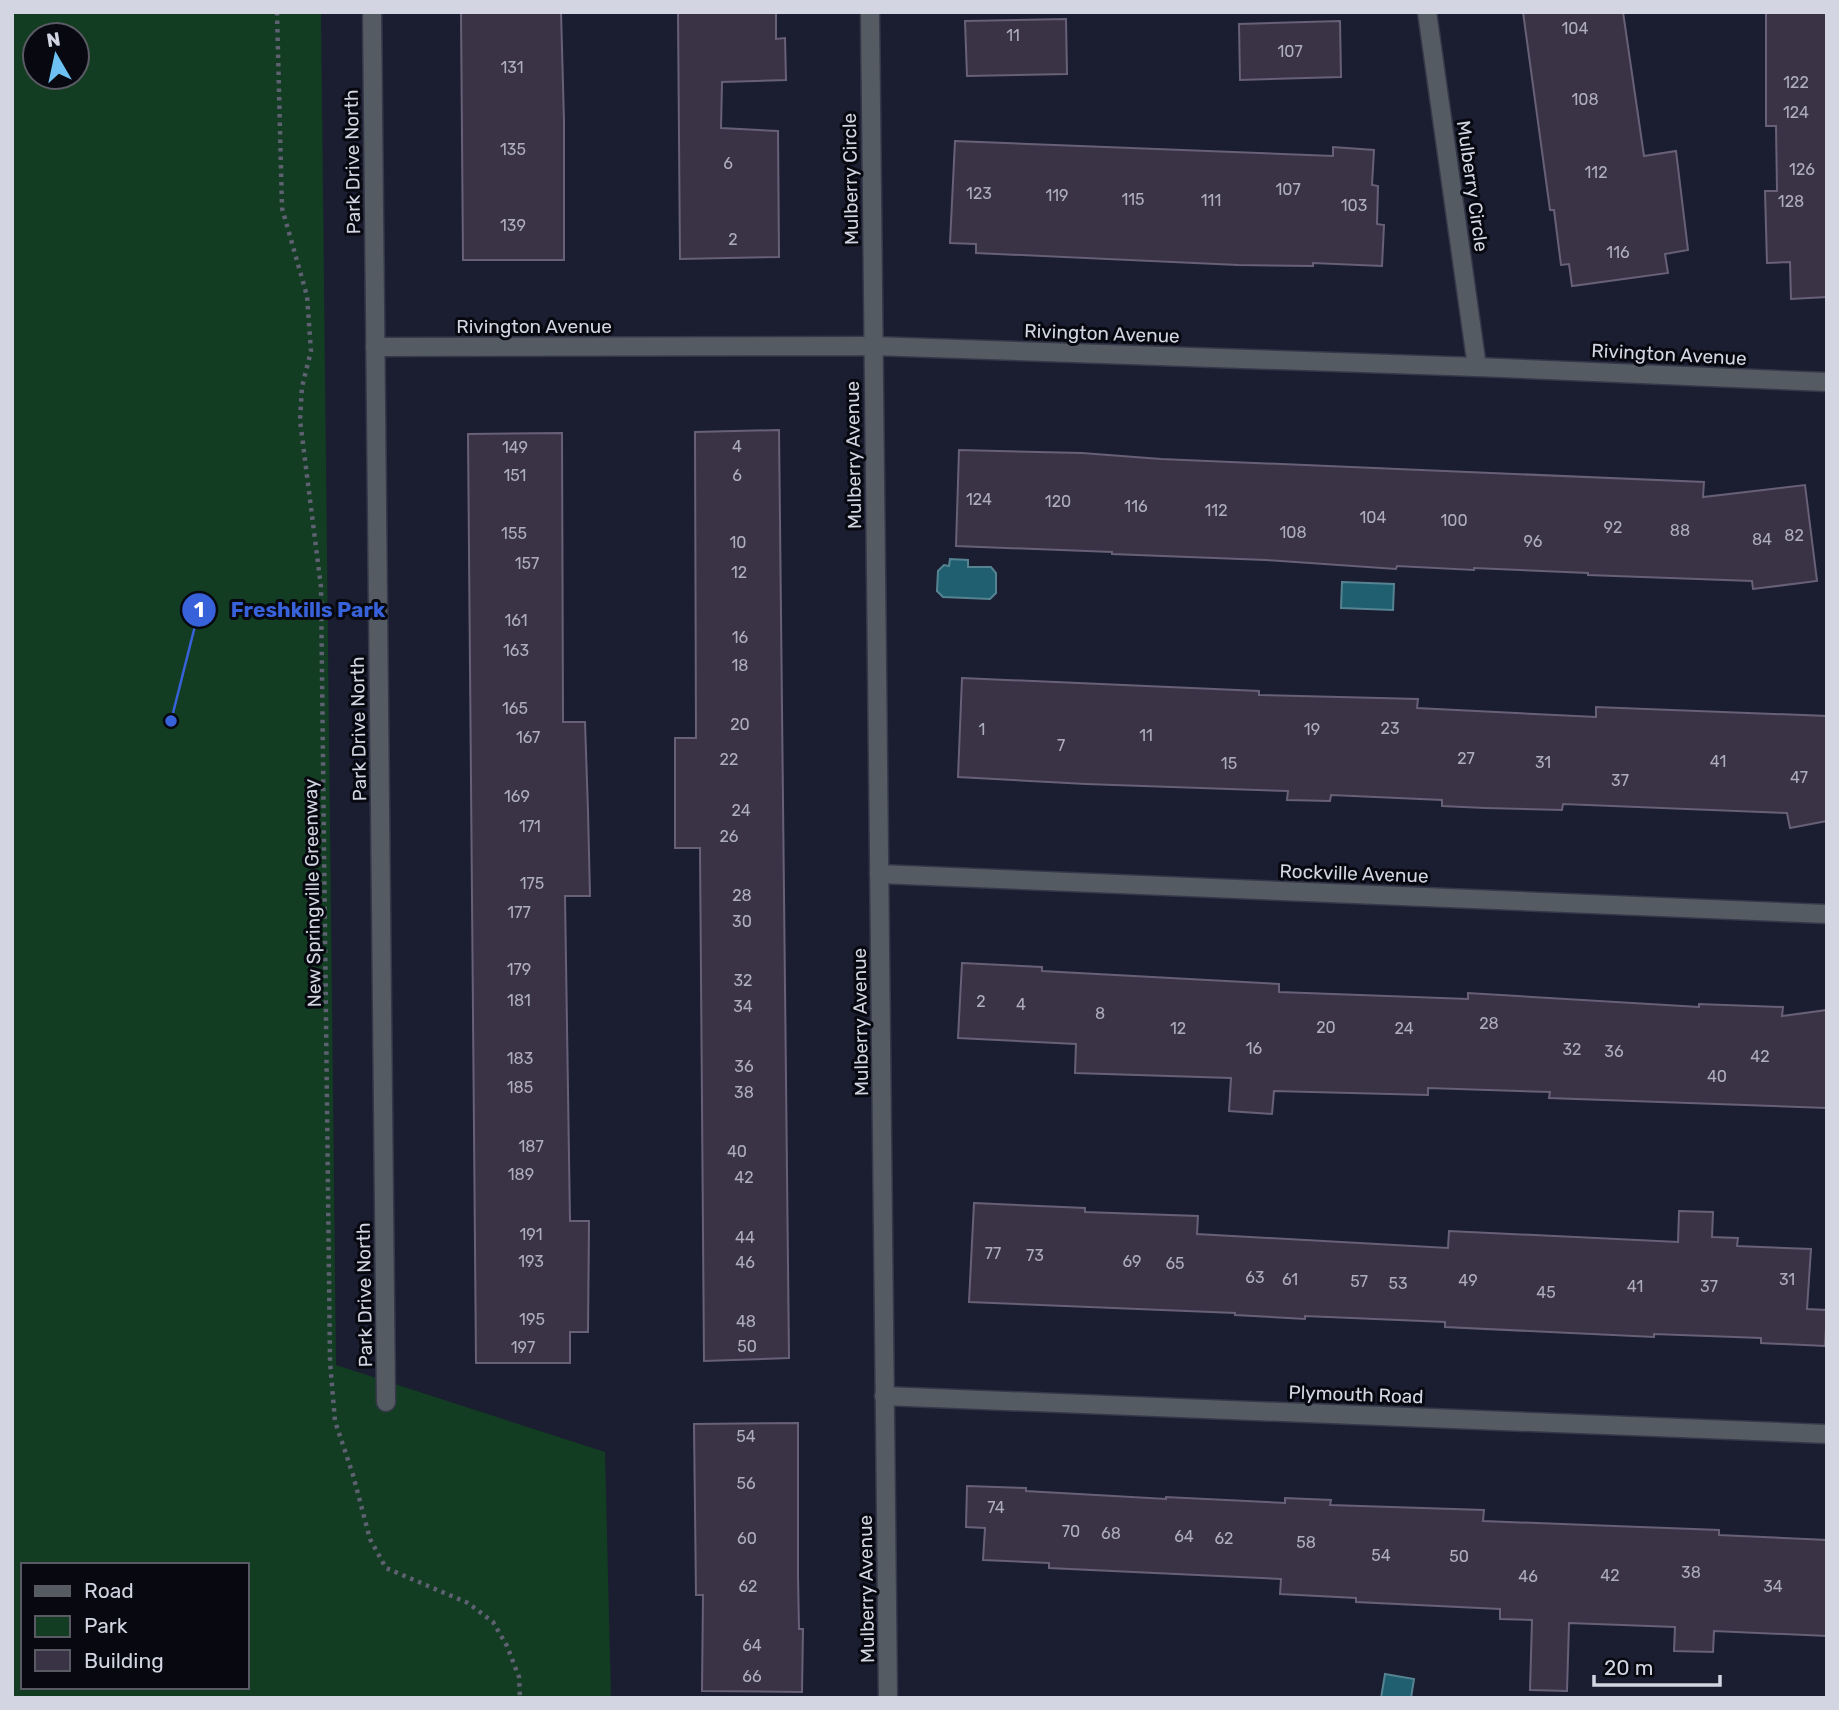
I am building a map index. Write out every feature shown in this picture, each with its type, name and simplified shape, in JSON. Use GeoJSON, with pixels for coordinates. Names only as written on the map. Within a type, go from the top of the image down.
{"type":"FeatureCollection","features":[{"type":"Feature","properties":{"kind":"street","name":"Park Drive North"},"geometry":{"type":"LineString","coordinates":[[372,12],[386,1402]]}},
{"type":"Feature","properties":{"kind":"street","name":"Mulberry Circle"},"geometry":{"type":"LineString","coordinates":[[870,12],[873,346]]}},
{"type":"Feature","properties":{"kind":"street","name":"Mulberry Circle"},"geometry":{"type":"LineString","coordinates":[[1427,12],[1477,367]]}},
{"type":"Feature","properties":{"kind":"street","name":"Rivington Avenue"},"geometry":{"type":"LineString","coordinates":[[375,347],[873,346],[1827,382]]}},
{"type":"Feature","properties":{"kind":"street","name":"Mulberry Avenue"},"geometry":{"type":"LineString","coordinates":[[873,346],[888,1698]]}},
{"type":"Feature","properties":{"kind":"street","name":"Rockville Avenue"},"geometry":{"type":"LineString","coordinates":[[879,874],[1827,914]]}},
{"type":"Feature","properties":{"kind":"street","name":"Plymouth Road"},"geometry":{"type":"LineString","coordinates":[[884,1396],[1827,1434]]}},
{"type":"Feature","properties":{"kind":"path","name":"New Springville Greenway"},"geometry":{"type":"LineString","coordinates":[[276,12],[282,208],[307,296],[311,351],[302,387],[300,420],[321,587],[330,1362],[335,1421],[370,1539],[386,1568],[468,1603],[493,1622],[507,1646],[519,1677],[520,1698]]}},
{"type":"Feature","properties":{"kind":"green space"},"geometry":{"type":"Polygon","coordinates":[[[12,12],[321,12],[336,1365],[605,1452],[611,1698],[12,1698],[12,12]]]}},
{"type":"Feature","properties":{"kind":"water"},"geometry":{"type":"Polygon","coordinates":[[[950,559],[968,560],[968,567],[991,567],[996,573],[996,593],[990,599],[943,597],[937,591],[938,571],[944,565],[949,566],[950,559]]]}},
{"type":"Feature","properties":{"kind":"water"},"geometry":{"type":"Polygon","coordinates":[[[1342,582],[1394,584],[1393,610],[1341,608],[1342,582]]]}},
{"type":"Feature","properties":{"kind":"water"},"geometry":{"type":"Polygon","coordinates":[[[1385,1674],[1414,1679],[1411,1698],[1381,1698],[1385,1674]]]}},
{"type":"Feature","properties":{"kind":"building"},"geometry":{"type":"Polygon","coordinates":[[[461,12],[561,12],[564,260],[463,260],[461,12]]]}},
{"type":"Feature","properties":{"kind":"building"},"geometry":{"type":"Polygon","coordinates":[[[678,12],[776,12],[776,39],[785,38],[786,80],[722,82],[721,128],[778,131],[779,257],[680,259],[678,12]]]}},
{"type":"Feature","properties":{"kind":"building"},"geometry":{"type":"Polygon","coordinates":[[[1523,12],[1623,12],[1644,156],[1676,151],[1688,250],[1665,254],[1668,273],[1572,286],[1569,264],[1561,265],[1554,210],[1550,210],[1523,12]]]}},
{"type":"Feature","properties":{"kind":"building"},"geometry":{"type":"Polygon","coordinates":[[[1766,12],[1827,12],[1827,297],[1791,299],[1790,262],[1767,263],[1765,191],[1777,191],[1776,126],[1766,126],[1766,12]]]}},
{"type":"Feature","properties":{"kind":"building"},"geometry":{"type":"Polygon","coordinates":[[[1066,19],[1067,74],[967,76],[965,21],[1066,19]]]}},
{"type":"Feature","properties":{"kind":"building"},"geometry":{"type":"Polygon","coordinates":[[[1340,21],[1341,77],[1240,80],[1239,24],[1340,21]]]}},
{"type":"Feature","properties":{"kind":"building"},"geometry":{"type":"Polygon","coordinates":[[[955,141],[1333,156],[1333,147],[1374,150],[1372,185],[1378,186],[1377,224],[1384,225],[1382,266],[1313,263],[1313,266],[1238,265],[976,253],[976,244],[950,243],[955,141]]]}},
{"type":"Feature","properties":{"kind":"building"},"geometry":{"type":"Polygon","coordinates":[[[779,430],[789,1358],[704,1361],[700,848],[675,848],[675,738],[696,738],[695,432],[779,430]]]}},
{"type":"Feature","properties":{"kind":"building"},"geometry":{"type":"Polygon","coordinates":[[[562,433],[563,722],[585,722],[588,811],[590,896],[565,896],[570,1221],[589,1221],[588,1332],[570,1332],[570,1363],[476,1363],[468,434],[562,433]]]}},
{"type":"Feature","properties":{"kind":"building"},"geometry":{"type":"Polygon","coordinates":[[[959,450],[1082,453],[1161,459],[1704,482],[1703,497],[1805,485],[1817,581],[1753,589],[1752,581],[1474,568],[1397,566],[1396,569],[1266,560],[956,546],[959,450]]]}},
{"type":"Feature","properties":{"kind":"building"},"geometry":{"type":"Polygon","coordinates":[[[962,678],[1259,691],[1259,695],[1418,699],[1417,708],[1596,717],[1596,707],[1827,716],[1827,821],[1790,828],[1787,813],[1563,804],[1562,810],[1485,808],[1442,806],[1442,800],[1331,795],[1330,801],[1287,800],[1288,791],[958,777],[962,678]]]}},
{"type":"Feature","properties":{"kind":"building"},"geometry":{"type":"Polygon","coordinates":[[[962,963],[1042,967],[1042,971],[1279,984],[1279,992],[1468,999],[1468,993],[1699,1007],[1699,1004],[1783,1007],[1782,1016],[1827,1010],[1827,1108],[1549,1098],[1550,1092],[1428,1088],[1428,1095],[1274,1091],[1272,1114],[1229,1111],[1231,1078],[1075,1073],[1076,1044],[958,1038],[962,963]]]}},
{"type":"Feature","properties":{"kind":"building"},"geometry":{"type":"Polygon","coordinates":[[[974,1203],[1085,1208],[1085,1212],[1198,1216],[1197,1234],[1448,1248],[1449,1231],[1678,1242],[1679,1211],[1713,1212],[1712,1237],[1738,1238],[1737,1246],[1811,1249],[1807,1309],[1827,1310],[1825,1346],[1761,1343],[1761,1338],[1654,1334],[1654,1337],[1445,1327],[1445,1322],[1305,1316],[1305,1319],[1235,1313],[969,1302],[974,1203]]]}},
{"type":"Feature","properties":{"kind":"building"},"geometry":{"type":"Polygon","coordinates":[[[798,1423],[798,1576],[799,1629],[803,1629],[802,1692],[702,1691],[703,1595],[696,1595],[694,1424],[798,1423]]]}},
{"type":"Feature","properties":{"kind":"building"},"geometry":{"type":"Polygon","coordinates":[[[967,1486],[1166,1499],[1285,1503],[1285,1498],[1331,1500],[1330,1505],[1484,1510],[1483,1521],[1719,1530],[1719,1535],[1827,1540],[1827,1636],[1714,1631],[1713,1652],[1674,1651],[1675,1627],[1569,1623],[1567,1691],[1530,1690],[1532,1620],[1500,1619],[1500,1609],[1356,1602],[1356,1598],[1280,1594],[1281,1579],[1049,1568],[1049,1563],[983,1560],[985,1528],[966,1527],[967,1486]]]}},
{"type":"Feature","properties":{"kind":"place","name":"Freshkills Park"},"geometry":{"type":"Point","coordinates":[171,721]}}]}
